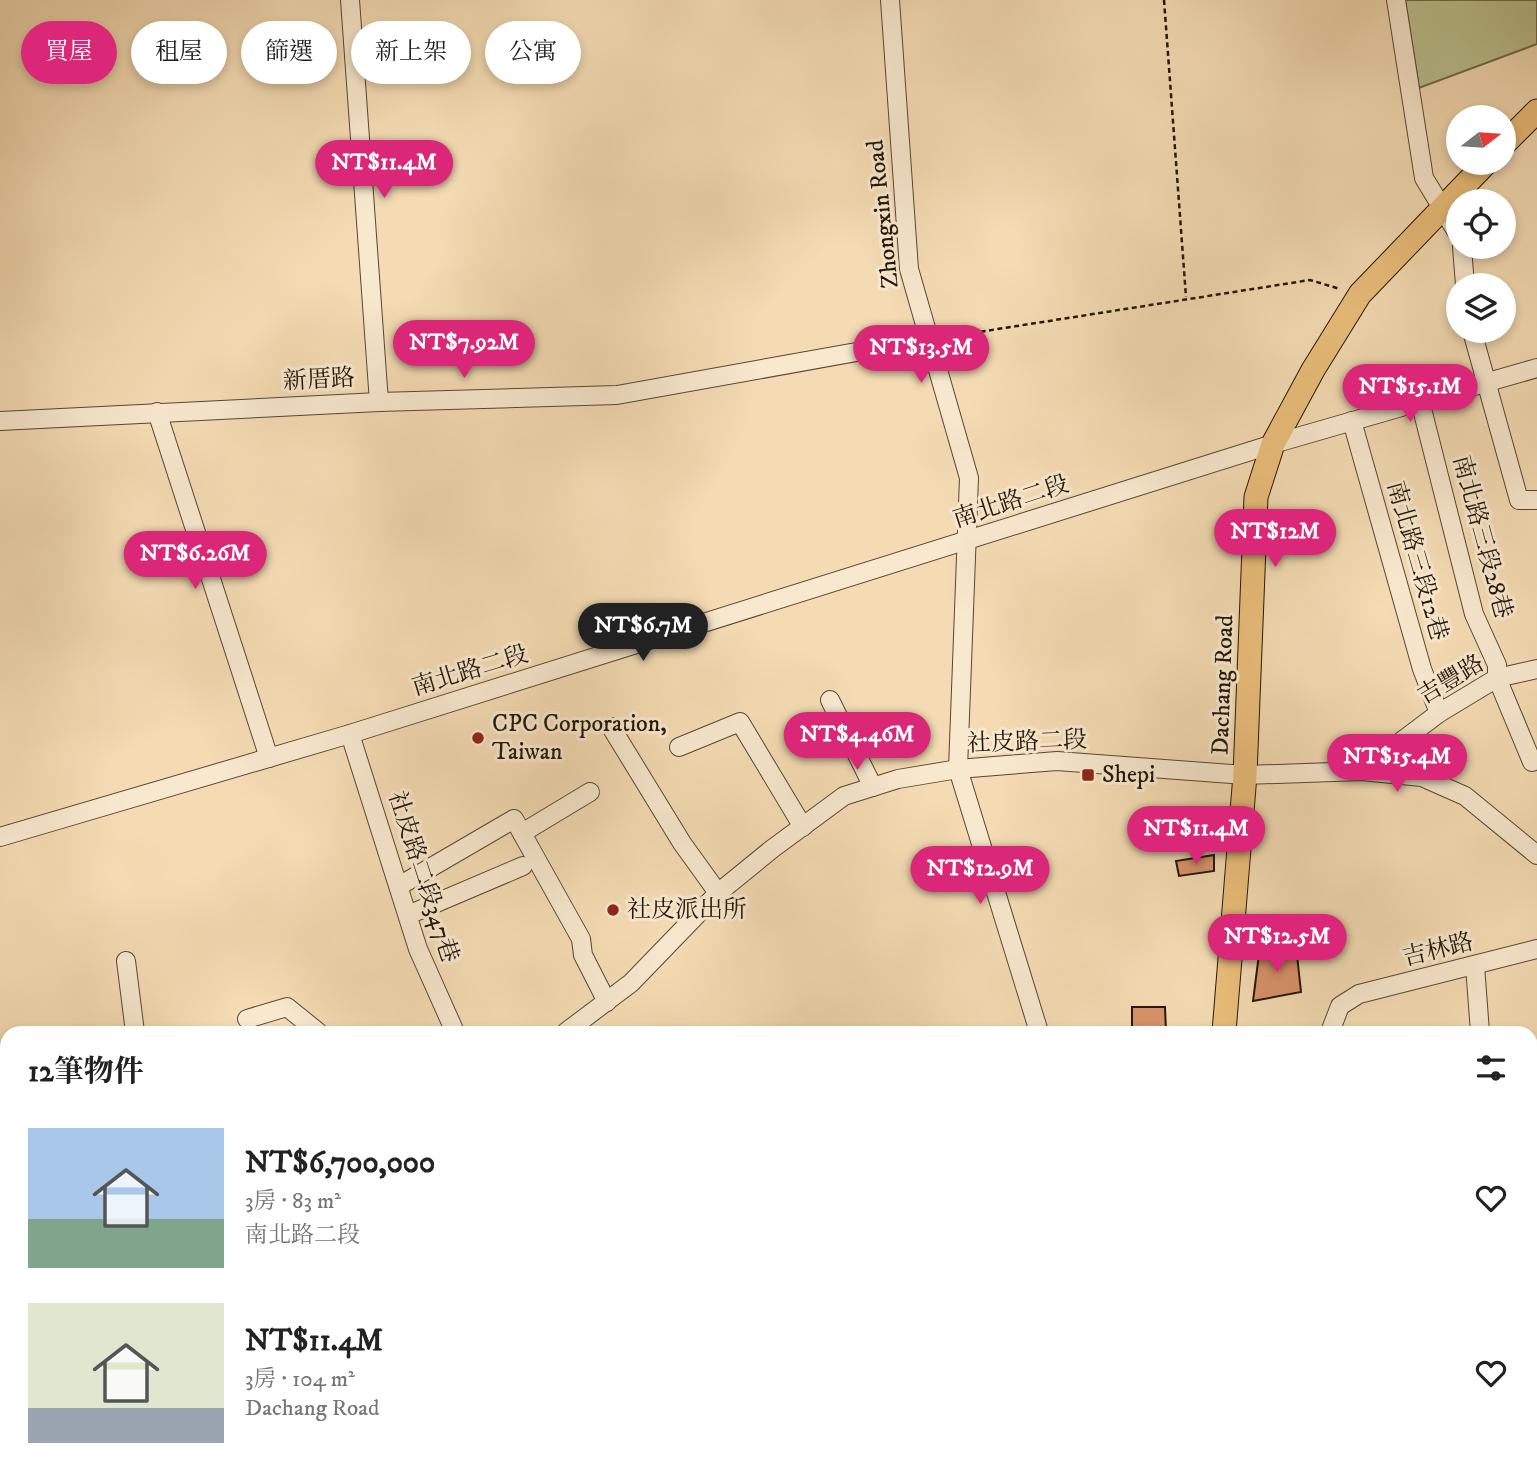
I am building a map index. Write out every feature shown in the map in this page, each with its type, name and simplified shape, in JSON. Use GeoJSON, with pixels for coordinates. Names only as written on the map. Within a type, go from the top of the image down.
{"type":"FeatureCollection","features":[{"type":"Feature","properties":{"kind":"main road"},"geometry":{"type":"LineString","coordinates":[[1516,132],[1537,111]]}},
{"type":"Feature","properties":{"kind":"main road","name":"Dachang Road"},"geometry":{"type":"LineString","coordinates":[[1224,1026],[1245,775],[1256,496],[1273,444],[1312,370],[1360,294],[1474,175]]}},
{"type":"Feature","properties":{"kind":"street"},"geometry":{"type":"LineString","coordinates":[[350,0],[379,402]]}},
{"type":"Feature","properties":{"kind":"street","name":"Zhongxin Road"},"geometry":{"type":"LineString","coordinates":[[890,0],[909,269],[969,478],[968,542],[960,646],[958,769],[1037,1026]]}},
{"type":"Feature","properties":{"kind":"street"},"geometry":{"type":"LineString","coordinates":[[1396,0],[1424,178],[1446,215]]}},
{"type":"Feature","properties":{"kind":"street","name":"新厝路"},"geometry":{"type":"LineString","coordinates":[[0,421],[379,402],[617,395],[929,340]]}},
{"type":"Feature","properties":{"kind":"street"},"geometry":{"type":"LineString","coordinates":[[1475,343],[1519,500],[1537,500]]}},
{"type":"Feature","properties":{"kind":"street","name":"南北路二段"},"geometry":{"type":"LineString","coordinates":[[0,837],[350,734],[1273,444],[1537,368]]}},
{"type":"Feature","properties":{"kind":"street","name":"南北路三段28巷"},"geometry":{"type":"LineString","coordinates":[[1420,401],[1474,614],[1497,665],[1497,678],[1532,762]]}},
{"type":"Feature","properties":{"kind":"street"},"geometry":{"type":"LineString","coordinates":[[157,412],[269,758]]}},
{"type":"Feature","properties":{"kind":"street","name":"南北路三段12巷"},"geometry":{"type":"LineString","coordinates":[[1352,421],[1422,669],[1440,713]]}},
{"type":"Feature","properties":{"kind":"street","name":"吉豐路"},"geometry":{"type":"LineString","coordinates":[[1362,771],[1440,713],[1497,678],[1537,669]]}},
{"type":"Feature","properties":{"kind":"street"},"geometry":{"type":"LineString","coordinates":[[830,700],[873,787]]}},
{"type":"Feature","properties":{"kind":"street"},"geometry":{"type":"LineString","coordinates":[[679,747],[740,722],[803,827]]}},
{"type":"Feature","properties":{"kind":"street"},"geometry":{"type":"LineString","coordinates":[[611,727],[682,843],[718,892]]}},
{"type":"Feature","properties":{"kind":"street","name":"社皮路二段347巷"},"geometry":{"type":"LineString","coordinates":[[350,734],[418,950],[452,1026]]}},
{"type":"Feature","properties":{"kind":"street","name":"社皮路二段"},"geometry":{"type":"LineString","coordinates":[[574,1026],[631,983],[718,892],[844,796],[958,769],[1057,761],[1245,775],[1362,771],[1422,777],[1465,796],[1537,855]]}},
{"type":"Feature","properties":{"kind":"street"},"geometry":{"type":"LineString","coordinates":[[522,833],[590,792]]}},
{"type":"Feature","properties":{"kind":"street"},"geometry":{"type":"LineString","coordinates":[[399,886],[514,819],[581,939],[583,955],[607,1002]]}},
{"type":"Feature","properties":{"kind":"street"},"geometry":{"type":"LineString","coordinates":[[408,915],[523,866]]}},
{"type":"Feature","properties":{"kind":"street","name":"吉林路"},"geometry":{"type":"LineString","coordinates":[[1332,1026],[1340,1006],[1359,995],[1475,967],[1537,948]]}},
{"type":"Feature","properties":{"kind":"street"},"geometry":{"type":"LineString","coordinates":[[127,961],[134,1026]]}},
{"type":"Feature","properties":{"kind":"street"},"geometry":{"type":"LineString","coordinates":[[1475,967],[1480,1026]]}},
{"type":"Feature","properties":{"kind":"street"},"geometry":{"type":"LineString","coordinates":[[247,1019],[287,1007],[311,1026]]}},
{"type":"Feature","properties":{"kind":"path"},"geometry":{"type":"LineString","coordinates":[[1164,0],[1186,299]]}},
{"type":"Feature","properties":{"kind":"path"},"geometry":{"type":"LineString","coordinates":[[929,340],[1310,280],[1360,294]]}},
{"type":"Feature","properties":{"kind":"green space"},"geometry":{"type":"Polygon","coordinates":[[[1405,0],[1537,0],[1537,44],[1419,88],[1405,0]]]}},
{"type":"Feature","properties":{"kind":"building"},"geometry":{"type":"Polygon","coordinates":[[[1214,855],[1214,871],[1179,876],[1176,861],[1214,855]]]}},
{"type":"Feature","properties":{"kind":"building"},"geometry":{"type":"Polygon","coordinates":[[[1296,946],[1301,992],[1253,1001],[1259,954],[1296,946]]]}},
{"type":"Feature","properties":{"kind":"building"},"geometry":{"type":"Polygon","coordinates":[[[1132,1007],[1165,1007],[1166,1026],[1132,1026],[1132,1007]]]}},
{"type":"Feature","properties":{"kind":"place","name":"CPC Corporation, Taiwan"},"geometry":{"type":"Point","coordinates":[478,738]}},
{"type":"Feature","properties":{"kind":"place","name":"Shepi"},"geometry":{"type":"Point","coordinates":[1088,775]}},
{"type":"Feature","properties":{"kind":"place","name":"社皮派出所"},"geometry":{"type":"Point","coordinates":[613,910]}}]}
